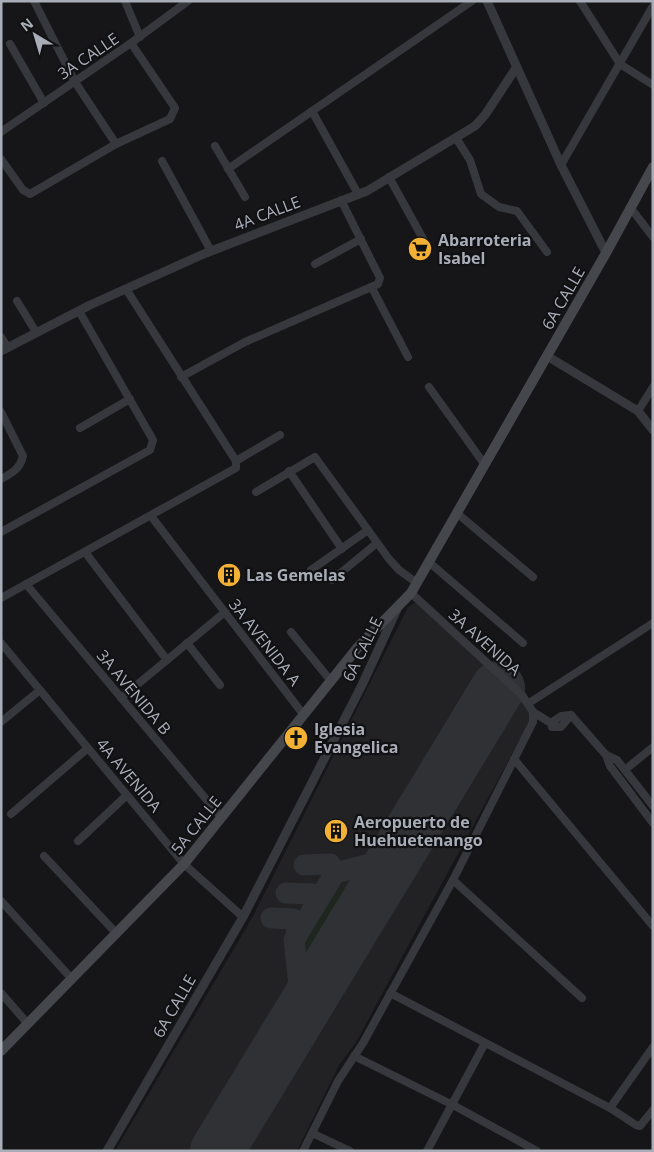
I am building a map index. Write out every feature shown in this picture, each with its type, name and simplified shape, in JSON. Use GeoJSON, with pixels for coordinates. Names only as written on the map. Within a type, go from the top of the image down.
{"type":"FeatureCollection","features":[{"type":"Feature","properties":{"kind":"main road","name":"6A CALLE"},"geometry":{"type":"LineString","coordinates":[[399,606],[418,584],[606,253],[653,166]]}},
{"type":"Feature","properties":{"kind":"main road","name":"5A CALLE"},"geometry":{"type":"LineString","coordinates":[[1,1050],[184,864],[358,647],[399,606]]}},
{"type":"Feature","properties":{"kind":"street"},"geometry":{"type":"LineString","coordinates":[[34,1],[75,82],[116,144]]}},
{"type":"Feature","properties":{"kind":"street"},"geometry":{"type":"LineString","coordinates":[[125,1],[140,37]]}},
{"type":"Feature","properties":{"kind":"street","name":"3A CALLE"},"geometry":{"type":"LineString","coordinates":[[1,132],[131,44],[188,1]]}},
{"type":"Feature","properties":{"kind":"street"},"geometry":{"type":"LineString","coordinates":[[228,169],[472,1]]}},
{"type":"Feature","properties":{"kind":"street"},"geometry":{"type":"LineString","coordinates":[[487,1],[561,165],[606,253]]}},
{"type":"Feature","properties":{"kind":"street"},"geometry":{"type":"LineString","coordinates":[[580,1],[620,64],[653,85]]}},
{"type":"Feature","properties":{"kind":"street"},"geometry":{"type":"LineString","coordinates":[[561,165],[653,6]]}},
{"type":"Feature","properties":{"kind":"street"},"geometry":{"type":"LineString","coordinates":[[10,44],[44,103]]}},
{"type":"Feature","properties":{"kind":"street"},"geometry":{"type":"LineString","coordinates":[[1,160],[23,190],[30,194],[116,144],[170,119],[175,108],[131,44]]}},
{"type":"Feature","properties":{"kind":"street","name":"4A CALLE"},"geometry":{"type":"LineString","coordinates":[[5,349],[126,288],[211,251],[358,194],[389,177],[475,126],[485,115],[516,68]]}},
{"type":"Feature","properties":{"kind":"street"},"geometry":{"type":"LineString","coordinates":[[312,111],[358,194]]}},
{"type":"Feature","properties":{"kind":"street"},"geometry":{"type":"LineString","coordinates":[[456,138],[470,160],[481,194],[500,207],[517,211],[547,252]]}},
{"type":"Feature","properties":{"kind":"street"},"geometry":{"type":"LineString","coordinates":[[215,146],[245,197]]}},
{"type":"Feature","properties":{"kind":"street"},"geometry":{"type":"LineString","coordinates":[[162,161],[211,251]]}},
{"type":"Feature","properties":{"kind":"street"},"geometry":{"type":"LineString","coordinates":[[389,177],[427,246]]}},
{"type":"Feature","properties":{"kind":"street"},"geometry":{"type":"LineString","coordinates":[[182,377],[245,342],[378,284],[380,278],[342,200]]}},
{"type":"Feature","properties":{"kind":"street"},"geometry":{"type":"LineString","coordinates":[[630,207],[653,237]]}},
{"type":"Feature","properties":{"kind":"street"},"geometry":{"type":"LineString","coordinates":[[315,264],[361,239]]}},
{"type":"Feature","properties":{"kind":"street"},"geometry":{"type":"LineString","coordinates":[[1,598],[236,468],[236,461],[126,288]]}},
{"type":"Feature","properties":{"kind":"street"},"geometry":{"type":"LineString","coordinates":[[372,288],[408,357]]}},
{"type":"Feature","properties":{"kind":"street"},"geometry":{"type":"LineString","coordinates":[[17,300],[36,332]]}},
{"type":"Feature","properties":{"kind":"street"},"geometry":{"type":"LineString","coordinates":[[1,532],[150,450],[153,440],[78,311]]}},
{"type":"Feature","properties":{"kind":"street"},"geometry":{"type":"LineString","coordinates":[[1,337],[5,349]]}},
{"type":"Feature","properties":{"kind":"street"},"geometry":{"type":"LineString","coordinates":[[546,356],[638,411],[653,430]]}},
{"type":"Feature","properties":{"kind":"street"},"geometry":{"type":"LineString","coordinates":[[429,387],[485,465]]}},
{"type":"Feature","properties":{"kind":"street"},"geometry":{"type":"LineString","coordinates":[[638,411],[653,387]]}},
{"type":"Feature","properties":{"kind":"street"},"geometry":{"type":"LineString","coordinates":[[80,428],[130,399]]}},
{"type":"Feature","properties":{"kind":"street"},"geometry":{"type":"LineString","coordinates":[[1,412],[23,456],[21,463],[15,471],[1,479]]}},
{"type":"Feature","properties":{"kind":"street"},"geometry":{"type":"LineString","coordinates":[[236,461],[280,435]]}},
{"type":"Feature","properties":{"kind":"street"},"geometry":{"type":"LineString","coordinates":[[256,492],[288,471],[315,457],[396,567],[418,584]]}},
{"type":"Feature","properties":{"kind":"street"},"geometry":{"type":"LineString","coordinates":[[288,471],[342,550]]}},
{"type":"Feature","properties":{"kind":"street"},"geometry":{"type":"LineString","coordinates":[[458,514],[534,577]]}},
{"type":"Feature","properties":{"kind":"street","name":"3A AVENIDA A"},"geometry":{"type":"LineString","coordinates":[[151,516],[303,714]]}},
{"type":"Feature","properties":{"kind":"street"},"geometry":{"type":"LineString","coordinates":[[311,570],[368,530]]}},
{"type":"Feature","properties":{"kind":"street"},"geometry":{"type":"LineString","coordinates":[[332,580],[377,543]]}},
{"type":"Feature","properties":{"kind":"street"},"geometry":{"type":"LineString","coordinates":[[85,552],[167,660]]}},
{"type":"Feature","properties":{"kind":"street"},"geometry":{"type":"LineString","coordinates":[[430,563],[523,643]]}},
{"type":"Feature","properties":{"kind":"street","name":"3A AVENIDA B"},"geometry":{"type":"LineString","coordinates":[[26,584],[221,818]]}},
{"type":"Feature","properties":{"kind":"street","name":"3A AVENIDA"},"geometry":{"type":"LineString","coordinates":[[411,593],[529,703],[533,714]]}},
{"type":"Feature","properties":{"kind":"street","name":"6A CALLE"},"geometry":{"type":"LineString","coordinates":[[107,1151],[244,917],[370,668],[399,606]]}},
{"type":"Feature","properties":{"kind":"street"},"geometry":{"type":"LineString","coordinates":[[122,698],[224,612]]}},
{"type":"Feature","properties":{"kind":"street"},"geometry":{"type":"LineString","coordinates":[[529,703],[653,623]]}},
{"type":"Feature","properties":{"kind":"street"},"geometry":{"type":"LineString","coordinates":[[291,632],[330,681]]}},
{"type":"Feature","properties":{"kind":"street","name":"4A AVENIDA"},"geometry":{"type":"LineString","coordinates":[[1,643],[184,864],[244,917]]}},
{"type":"Feature","properties":{"kind":"street"},"geometry":{"type":"LineString","coordinates":[[187,643],[220,685]]}},
{"type":"Feature","properties":{"kind":"street"},"geometry":{"type":"LineString","coordinates":[[1,722],[40,690]]}},
{"type":"Feature","properties":{"kind":"street"},"geometry":{"type":"LineString","coordinates":[[303,1151],[338,1081],[453,880],[514,759],[533,714],[551,723],[561,716],[571,715],[606,756],[610,766],[653,822]]}},
{"type":"Feature","properties":{"kind":"street"},"geometry":{"type":"LineString","coordinates":[[626,769],[653,747]]}},
{"type":"Feature","properties":{"kind":"street"},"geometry":{"type":"LineString","coordinates":[[11,814],[88,748]]}},
{"type":"Feature","properties":{"kind":"street"},"geometry":{"type":"LineString","coordinates":[[606,756],[617,760],[626,769],[653,806]]}},
{"type":"Feature","properties":{"kind":"street"},"geometry":{"type":"LineString","coordinates":[[514,759],[653,926]]}},
{"type":"Feature","properties":{"kind":"street"},"geometry":{"type":"LineString","coordinates":[[78,841],[127,795]]}},
{"type":"Feature","properties":{"kind":"street"},"geometry":{"type":"LineString","coordinates":[[44,856],[117,934]]}},
{"type":"Feature","properties":{"kind":"street"},"geometry":{"type":"LineString","coordinates":[[453,880],[582,998]]}},
{"type":"Feature","properties":{"kind":"street"},"geometry":{"type":"LineString","coordinates":[[1,901],[71,978]]}},
{"type":"Feature","properties":{"kind":"street"},"geometry":{"type":"LineString","coordinates":[[1,993],[28,1024]]}},
{"type":"Feature","properties":{"kind":"street"},"geometry":{"type":"LineString","coordinates":[[390,993],[610,1108],[636,1125],[640,1126],[653,1110]]}},
{"type":"Feature","properties":{"kind":"street"},"geometry":{"type":"LineString","coordinates":[[428,1151],[485,1042]]}},
{"type":"Feature","properties":{"kind":"street"},"geometry":{"type":"LineString","coordinates":[[610,1108],[653,1048]]}},
{"type":"Feature","properties":{"kind":"street"},"geometry":{"type":"LineString","coordinates":[[354,1056],[453,1105],[537,1151]]}},
{"type":"Feature","properties":{"kind":"street"},"geometry":{"type":"LineString","coordinates":[[312,1133],[350,1151]]}},
{"type":"Feature","properties":{"kind":"shaded area","name":"Aeropuerto de Huehuetenango"},"geometry":{"type":"Polygon","coordinates":[[[416,602],[528,705],[532,717],[355,1044],[339,1065],[297,1151],[115,1151],[252,918],[408,607],[416,602]]]}},
{"type":"Feature","properties":{"kind":"shaded area"},"geometry":{"type":"Polygon","coordinates":[[[355,876],[370,876],[372,879],[311,975],[302,967],[301,955],[305,940],[324,908],[335,894],[355,876]]]}},
{"type":"Feature","properties":{"kind":"taxiway"},"geometry":{"type":"LineString","coordinates":[[302,1011],[294,940],[335,873],[394,858]]}},
{"type":"Feature","properties":{"kind":"taxiway"},"geometry":{"type":"LineString","coordinates":[[304,865],[330,864],[335,873]]}},
{"type":"Feature","properties":{"kind":"taxiway"},"geometry":{"type":"LineString","coordinates":[[286,893],[313,894],[317,903]]}},
{"type":"Feature","properties":{"kind":"taxiway"},"geometry":{"type":"LineString","coordinates":[[271,918],[293,919],[298,934]]}},
{"type":"Feature","properties":{"kind":"runway"},"geometry":{"type":"LineString","coordinates":[[217,1151],[498,688]]}},
{"type":"Feature","properties":{"kind":"place","name":"Abarroteria Isabel"},"geometry":{"type":"Point","coordinates":[420,249]}},
{"type":"Feature","properties":{"kind":"place","name":"Las Gemelas"},"geometry":{"type":"Point","coordinates":[229,575]}},
{"type":"Feature","properties":{"kind":"place","name":"Iglesia Evangelica"},"geometry":{"type":"Point","coordinates":[296,738]}},
{"type":"Feature","properties":{"kind":"place","name":"Aeropuerto de Huehuetenango"},"geometry":{"type":"Point","coordinates":[336,831]}}]}
